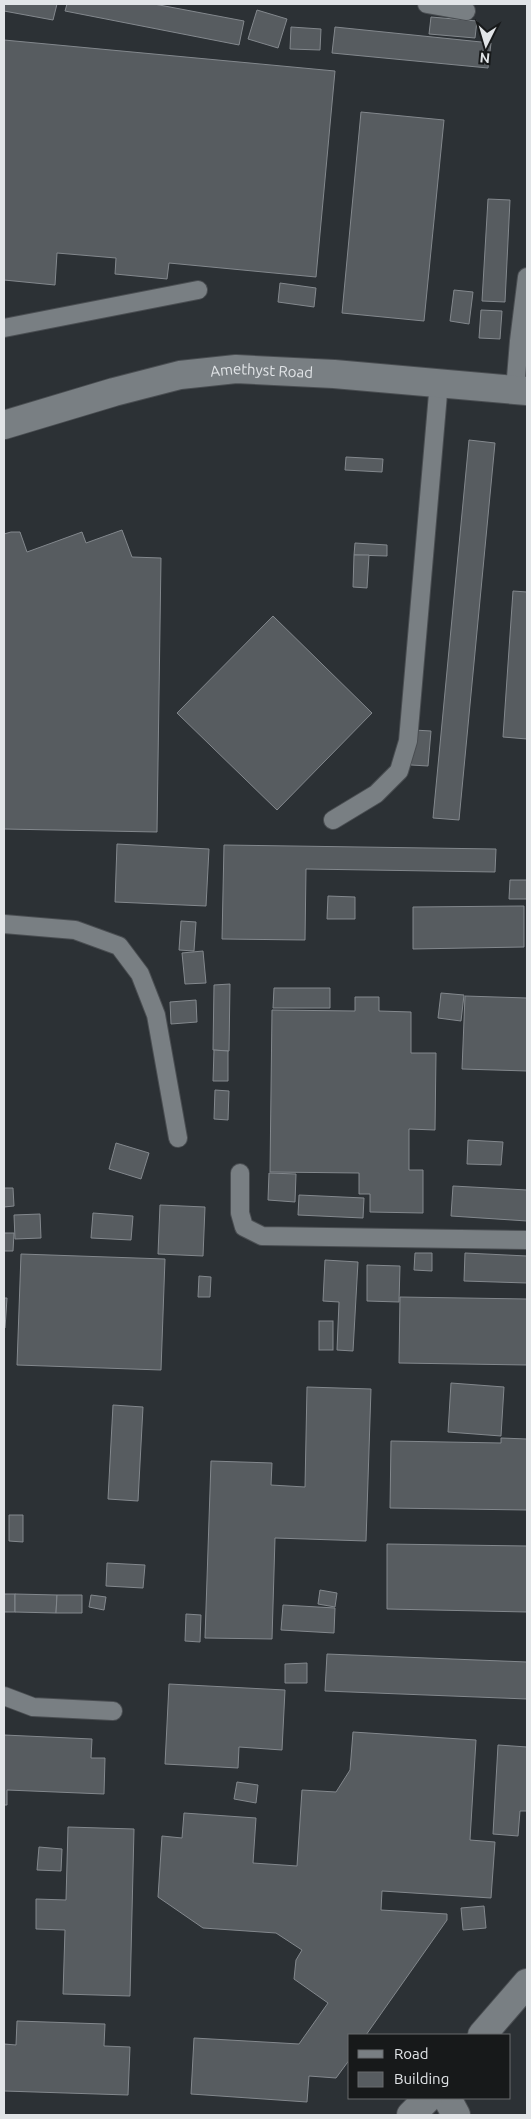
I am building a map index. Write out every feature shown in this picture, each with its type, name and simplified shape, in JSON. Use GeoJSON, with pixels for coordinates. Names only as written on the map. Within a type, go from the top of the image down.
{"type":"FeatureCollection","features":[{"type":"Feature","properties":{"kind":"street","name":"Amethyst Road"},"geometry":{"type":"LineString","coordinates":[[4,426],[114,392],[180,375],[236,369],[440,382],[521,391]]}},
{"type":"Feature","properties":{"kind":"street"},"geometry":{"type":"LineString","coordinates":[[483,2034],[527,1983]]}},
{"type":"Feature","properties":{"kind":"street"},"geometry":{"type":"LineString","coordinates":[[411,2115],[427,2099]]}},
{"type":"Feature","properties":{"kind":"street"},"geometry":{"type":"LineString","coordinates":[[448,2099],[456,2115]]}},
{"type":"Feature","properties":{"kind":"lane"},"geometry":{"type":"LineString","coordinates":[[427,4],[466,12]]}},
{"type":"Feature","properties":{"kind":"lane"},"geometry":{"type":"LineString","coordinates":[[521,391],[527,277]]}},
{"type":"Feature","properties":{"kind":"lane"},"geometry":{"type":"LineString","coordinates":[[4,328],[198,290]]}},
{"type":"Feature","properties":{"kind":"lane"},"geometry":{"type":"LineString","coordinates":[[333,820],[376,794],[399,771],[408,741],[440,382]]}},
{"type":"Feature","properties":{"kind":"lane"},"geometry":{"type":"LineString","coordinates":[[4,924],[75,930],[119,946],[140,974],[156,1015],[178,1138]]}},
{"type":"Feature","properties":{"kind":"lane"},"geometry":{"type":"LineString","coordinates":[[240,1174],[240,1213],[244,1227],[262,1236],[527,1240]]}},
{"type":"Feature","properties":{"kind":"lane"},"geometry":{"type":"LineString","coordinates":[[4,1696],[33,1707],[113,1711]]}},
{"type":"Feature","properties":{"kind":"building"},"geometry":{"type":"Polygon","coordinates":[[[4,4],[57,4],[53,20],[4,11],[4,4]]]}},
{"type":"Feature","properties":{"kind":"building"},"geometry":{"type":"Polygon","coordinates":[[[67,4],[154,4],[244,21],[239,45],[65,11],[67,4]]]}},
{"type":"Feature","properties":{"kind":"building"},"geometry":{"type":"Polygon","coordinates":[[[257,10],[287,19],[278,48],[248,39],[257,10]]]}},
{"type":"Feature","properties":{"kind":"building"},"geometry":{"type":"Polygon","coordinates":[[[431,17],[477,21],[475,38],[429,34],[431,17]]]}},
{"type":"Feature","properties":{"kind":"building"},"geometry":{"type":"Polygon","coordinates":[[[291,27],[321,29],[320,50],[290,49],[291,27]]]}},
{"type":"Feature","properties":{"kind":"building"},"geometry":{"type":"Polygon","coordinates":[[[335,27],[491,43],[488,68],[332,53],[335,27]]]}},
{"type":"Feature","properties":{"kind":"building"},"geometry":{"type":"Polygon","coordinates":[[[4,40],[335,71],[316,277],[169,263],[167,279],[115,274],[116,258],[57,253],[55,285],[4,280],[4,40]]]}},
{"type":"Feature","properties":{"kind":"building"},"geometry":{"type":"Polygon","coordinates":[[[361,112],[444,120],[424,321],[342,313],[361,112]]]}},
{"type":"Feature","properties":{"kind":"building"},"geometry":{"type":"Polygon","coordinates":[[[488,199],[510,200],[505,302],[482,301],[488,199]]]}},
{"type":"Feature","properties":{"kind":"building"},"geometry":{"type":"Polygon","coordinates":[[[280,283],[316,288],[314,307],[278,302],[280,283]]]}},
{"type":"Feature","properties":{"kind":"building"},"geometry":{"type":"Polygon","coordinates":[[[454,290],[473,292],[469,324],[450,321],[454,290]]]}},
{"type":"Feature","properties":{"kind":"building"},"geometry":{"type":"Polygon","coordinates":[[[481,310],[502,311],[500,339],[479,338],[481,310]]]}},
{"type":"Feature","properties":{"kind":"building"},"geometry":{"type":"Polygon","coordinates":[[[469,440],[495,443],[459,820],[433,818],[469,440]]]}},
{"type":"Feature","properties":{"kind":"building"},"geometry":{"type":"Polygon","coordinates":[[[346,457],[383,459],[382,472],[345,470],[346,457]]]}},
{"type":"Feature","properties":{"kind":"building"},"geometry":{"type":"Polygon","coordinates":[[[122,530],[132,557],[161,558],[157,832],[4,829],[4,534],[20,532],[27,552],[82,532],[86,543],[122,530]]]}},
{"type":"Feature","properties":{"kind":"building"},"geometry":{"type":"Polygon","coordinates":[[[355,543],[387,545],[387,556],[354,555],[355,543]]]}},
{"type":"Feature","properties":{"kind":"building"},"geometry":{"type":"Polygon","coordinates":[[[354,555],[369,555],[367,588],[353,587],[354,555]]]}},
{"type":"Feature","properties":{"kind":"building"},"geometry":{"type":"Polygon","coordinates":[[[513,591],[527,592],[527,739],[503,737],[513,591]]]}},
{"type":"Feature","properties":{"kind":"building"},"geometry":{"type":"Polygon","coordinates":[[[273,616],[372,713],[277,810],[177,713],[273,616]]]}},
{"type":"Feature","properties":{"kind":"building"},"geometry":{"type":"Polygon","coordinates":[[[414,730],[431,731],[428,766],[411,765],[414,730]]]}},
{"type":"Feature","properties":{"kind":"building"},"geometry":{"type":"Polygon","coordinates":[[[117,844],[209,849],[206,906],[115,902],[117,844]]]}},
{"type":"Feature","properties":{"kind":"building"},"geometry":{"type":"Polygon","coordinates":[[[224,845],[496,849],[495,872],[306,869],[305,940],[222,939],[224,845]]]}},
{"type":"Feature","properties":{"kind":"building"},"geometry":{"type":"Polygon","coordinates":[[[510,880],[527,880],[527,899],[509,899],[510,880]]]}},
{"type":"Feature","properties":{"kind":"building"},"geometry":{"type":"Polygon","coordinates":[[[328,896],[355,897],[355,919],[327,919],[328,896]]]}},
{"type":"Feature","properties":{"kind":"building"},"geometry":{"type":"Polygon","coordinates":[[[524,906],[524,947],[413,949],[413,907],[524,906]]]}},
{"type":"Feature","properties":{"kind":"building"},"geometry":{"type":"Polygon","coordinates":[[[181,921],[196,922],[194,951],[179,950],[181,921]]]}},
{"type":"Feature","properties":{"kind":"building"},"geometry":{"type":"Polygon","coordinates":[[[203,951],[206,983],[185,984],[182,953],[203,951]]]}},
{"type":"Feature","properties":{"kind":"building"},"geometry":{"type":"Polygon","coordinates":[[[230,984],[229,1051],[213,1050],[214,985],[230,984]]]}},
{"type":"Feature","properties":{"kind":"building"},"geometry":{"type":"Polygon","coordinates":[[[274,988],[330,988],[330,1008],[273,1008],[274,988]]]}},
{"type":"Feature","properties":{"kind":"building"},"geometry":{"type":"Polygon","coordinates":[[[441,993],[464,995],[461,1021],[438,1018],[441,993]]]}},
{"type":"Feature","properties":{"kind":"building"},"geometry":{"type":"Polygon","coordinates":[[[465,996],[527,998],[527,1071],[462,1069],[465,996]]]}},
{"type":"Feature","properties":{"kind":"building"},"geometry":{"type":"Polygon","coordinates":[[[355,997],[379,997],[379,1011],[411,1012],[411,1053],[436,1053],[435,1130],[409,1129],[409,1170],[423,1170],[423,1213],[370,1212],[370,1194],[359,1194],[359,1173],[270,1172],[272,1010],[355,1011],[355,997]]]}},
{"type":"Feature","properties":{"kind":"building"},"geometry":{"type":"Polygon","coordinates":[[[196,1000],[197,1022],[171,1024],[170,1002],[196,1000]]]}},
{"type":"Feature","properties":{"kind":"building"},"geometry":{"type":"Polygon","coordinates":[[[214,1050],[228,1051],[228,1081],[213,1081],[214,1050]]]}},
{"type":"Feature","properties":{"kind":"building"},"geometry":{"type":"Polygon","coordinates":[[[215,1090],[229,1091],[228,1120],[214,1119],[215,1090]]]}},
{"type":"Feature","properties":{"kind":"building"},"geometry":{"type":"Polygon","coordinates":[[[468,1140],[503,1142],[501,1165],[467,1164],[468,1140]]]}},
{"type":"Feature","properties":{"kind":"building"},"geometry":{"type":"Polygon","coordinates":[[[116,1143],[149,1153],[141,1179],[109,1169],[116,1143]]]}},
{"type":"Feature","properties":{"kind":"building"},"geometry":{"type":"Polygon","coordinates":[[[269,1173],[296,1174],[295,1202],[268,1200],[269,1173]]]}},
{"type":"Feature","properties":{"kind":"building"},"geometry":{"type":"Polygon","coordinates":[[[453,1186],[527,1190],[527,1221],[451,1216],[453,1186]]]}},
{"type":"Feature","properties":{"kind":"building"},"geometry":{"type":"Polygon","coordinates":[[[4,1188],[13,1188],[14,1206],[4,1207],[4,1188]]]}},
{"type":"Feature","properties":{"kind":"building"},"geometry":{"type":"Polygon","coordinates":[[[299,1195],[364,1198],[363,1218],[298,1215],[299,1195]]]}},
{"type":"Feature","properties":{"kind":"building"},"geometry":{"type":"Polygon","coordinates":[[[160,1205],[205,1207],[203,1256],[158,1254],[160,1205]]]}},
{"type":"Feature","properties":{"kind":"building"},"geometry":{"type":"Polygon","coordinates":[[[93,1213],[133,1216],[131,1240],[91,1238],[93,1213]]]}},
{"type":"Feature","properties":{"kind":"building"},"geometry":{"type":"Polygon","coordinates":[[[40,1214],[41,1238],[15,1239],[14,1215],[40,1214]]]}},
{"type":"Feature","properties":{"kind":"building"},"geometry":{"type":"Polygon","coordinates":[[[4,1233],[14,1233],[13,1251],[4,1251],[4,1233]]]}},
{"type":"Feature","properties":{"kind":"building"},"geometry":{"type":"Polygon","coordinates":[[[415,1253],[432,1253],[432,1271],[414,1270],[415,1253]]]}},
{"type":"Feature","properties":{"kind":"building"},"geometry":{"type":"Polygon","coordinates":[[[465,1253],[527,1256],[527,1283],[464,1281],[465,1253]]]}},
{"type":"Feature","properties":{"kind":"building"},"geometry":{"type":"Polygon","coordinates":[[[21,1254],[165,1259],[161,1370],[17,1365],[21,1254]]]}},
{"type":"Feature","properties":{"kind":"building"},"geometry":{"type":"Polygon","coordinates":[[[325,1260],[358,1262],[353,1351],[337,1350],[339,1302],[323,1301],[325,1260]]]}},
{"type":"Feature","properties":{"kind":"building"},"geometry":{"type":"Polygon","coordinates":[[[367,1265],[400,1266],[399,1302],[367,1301],[367,1265]]]}},
{"type":"Feature","properties":{"kind":"building"},"geometry":{"type":"Polygon","coordinates":[[[199,1276],[211,1277],[210,1297],[198,1297],[199,1276]]]}},
{"type":"Feature","properties":{"kind":"building"},"geometry":{"type":"Polygon","coordinates":[[[400,1297],[527,1299],[527,1365],[399,1363],[400,1297]]]}},
{"type":"Feature","properties":{"kind":"building"},"geometry":{"type":"Polygon","coordinates":[[[4,1298],[7,1298],[5,1328],[4,1327],[4,1298]]]}},
{"type":"Feature","properties":{"kind":"building"},"geometry":{"type":"Polygon","coordinates":[[[319,1321],[333,1321],[333,1350],[319,1350],[319,1321]]]}},
{"type":"Feature","properties":{"kind":"building"},"geometry":{"type":"Polygon","coordinates":[[[451,1383],[504,1387],[501,1436],[448,1432],[451,1383]]]}},
{"type":"Feature","properties":{"kind":"building"},"geometry":{"type":"Polygon","coordinates":[[[307,1387],[371,1389],[366,1541],[275,1538],[272,1639],[205,1638],[211,1461],[272,1463],[271,1485],[305,1487],[307,1387]]]}},
{"type":"Feature","properties":{"kind":"building"},"geometry":{"type":"Polygon","coordinates":[[[113,1405],[143,1407],[138,1501],[108,1499],[113,1405]]]}},
{"type":"Feature","properties":{"kind":"building"},"geometry":{"type":"Polygon","coordinates":[[[501,1438],[527,1439],[527,1510],[390,1508],[391,1441],[501,1443],[501,1438]]]}},
{"type":"Feature","properties":{"kind":"building"},"geometry":{"type":"Polygon","coordinates":[[[9,1515],[23,1515],[23,1542],[9,1541],[9,1515]]]}},
{"type":"Feature","properties":{"kind":"building"},"geometry":{"type":"Polygon","coordinates":[[[387,1544],[527,1546],[527,1612],[387,1609],[387,1544]]]}},
{"type":"Feature","properties":{"kind":"building"},"geometry":{"type":"Polygon","coordinates":[[[107,1563],[145,1565],[143,1588],[106,1586],[107,1563]]]}},
{"type":"Feature","properties":{"kind":"building"},"geometry":{"type":"Polygon","coordinates":[[[320,1590],[337,1593],[335,1607],[318,1604],[320,1590]]]}},
{"type":"Feature","properties":{"kind":"building"},"geometry":{"type":"Polygon","coordinates":[[[4,1594],[15,1594],[15,1612],[4,1612],[4,1594]]]}},
{"type":"Feature","properties":{"kind":"building"},"geometry":{"type":"Polygon","coordinates":[[[15,1594],[57,1595],[56,1613],[15,1612],[15,1594]]]}},
{"type":"Feature","properties":{"kind":"building"},"geometry":{"type":"Polygon","coordinates":[[[57,1595],[82,1595],[82,1613],[56,1613],[57,1595]]]}},
{"type":"Feature","properties":{"kind":"building"},"geometry":{"type":"Polygon","coordinates":[[[91,1595],[106,1597],[104,1610],[89,1607],[91,1595]]]}},
{"type":"Feature","properties":{"kind":"building"},"geometry":{"type":"Polygon","coordinates":[[[283,1605],[335,1608],[334,1633],[281,1630],[283,1605]]]}},
{"type":"Feature","properties":{"kind":"building"},"geometry":{"type":"Polygon","coordinates":[[[186,1614],[201,1615],[200,1642],[185,1641],[186,1614]]]}},
{"type":"Feature","properties":{"kind":"building"},"geometry":{"type":"Polygon","coordinates":[[[327,1654],[527,1662],[527,1699],[325,1691],[327,1654]]]}},
{"type":"Feature","properties":{"kind":"building"},"geometry":{"type":"Polygon","coordinates":[[[307,1663],[307,1683],[285,1683],[285,1664],[307,1663]]]}},
{"type":"Feature","properties":{"kind":"building"},"geometry":{"type":"Polygon","coordinates":[[[169,1684],[285,1690],[282,1750],[239,1747],[238,1768],[165,1764],[169,1684]]]}},
{"type":"Feature","properties":{"kind":"building"},"geometry":{"type":"Polygon","coordinates":[[[353,1732],[476,1740],[470,1840],[495,1842],[491,1898],[382,1891],[381,1910],[447,1914],[447,1920],[367,2034],[348,2034],[348,2062],[336,2078],[309,2076],[307,2102],[191,2094],[194,2038],[299,2044],[328,2003],[294,1979],[296,1960],[302,1950],[276,1933],[203,1928],[158,1897],[162,1836],[182,1838],[184,1813],[256,1818],[253,1863],[297,1866],[302,1790],[336,1792],[350,1770],[353,1732]]]}},
{"type":"Feature","properties":{"kind":"building"},"geometry":{"type":"Polygon","coordinates":[[[4,1735],[92,1739],[91,1758],[105,1758],[104,1794],[7,1790],[7,1805],[4,1805],[4,1735]]]}},
{"type":"Feature","properties":{"kind":"building"},"geometry":{"type":"Polygon","coordinates":[[[498,1745],[527,1747],[527,1811],[520,1811],[518,1836],[493,1834],[498,1745]]]}},
{"type":"Feature","properties":{"kind":"building"},"geometry":{"type":"Polygon","coordinates":[[[237,1782],[258,1785],[256,1803],[234,1799],[237,1782]]]}},
{"type":"Feature","properties":{"kind":"building"},"geometry":{"type":"Polygon","coordinates":[[[68,1827],[134,1829],[130,1996],[63,1994],[65,1930],[36,1929],[36,1899],[66,1900],[68,1827]]]}},
{"type":"Feature","properties":{"kind":"building"},"geometry":{"type":"Polygon","coordinates":[[[39,1847],[62,1849],[61,1871],[37,1870],[39,1847]]]}},
{"type":"Feature","properties":{"kind":"building"},"geometry":{"type":"Polygon","coordinates":[[[484,1906],[486,1928],[463,1930],[461,1908],[484,1906]]]}},
{"type":"Feature","properties":{"kind":"building"},"geometry":{"type":"Polygon","coordinates":[[[17,2021],[105,2024],[104,2046],[130,2047],[128,2095],[4,2091],[4,2044],[16,2045],[17,2021]]]}}]}
